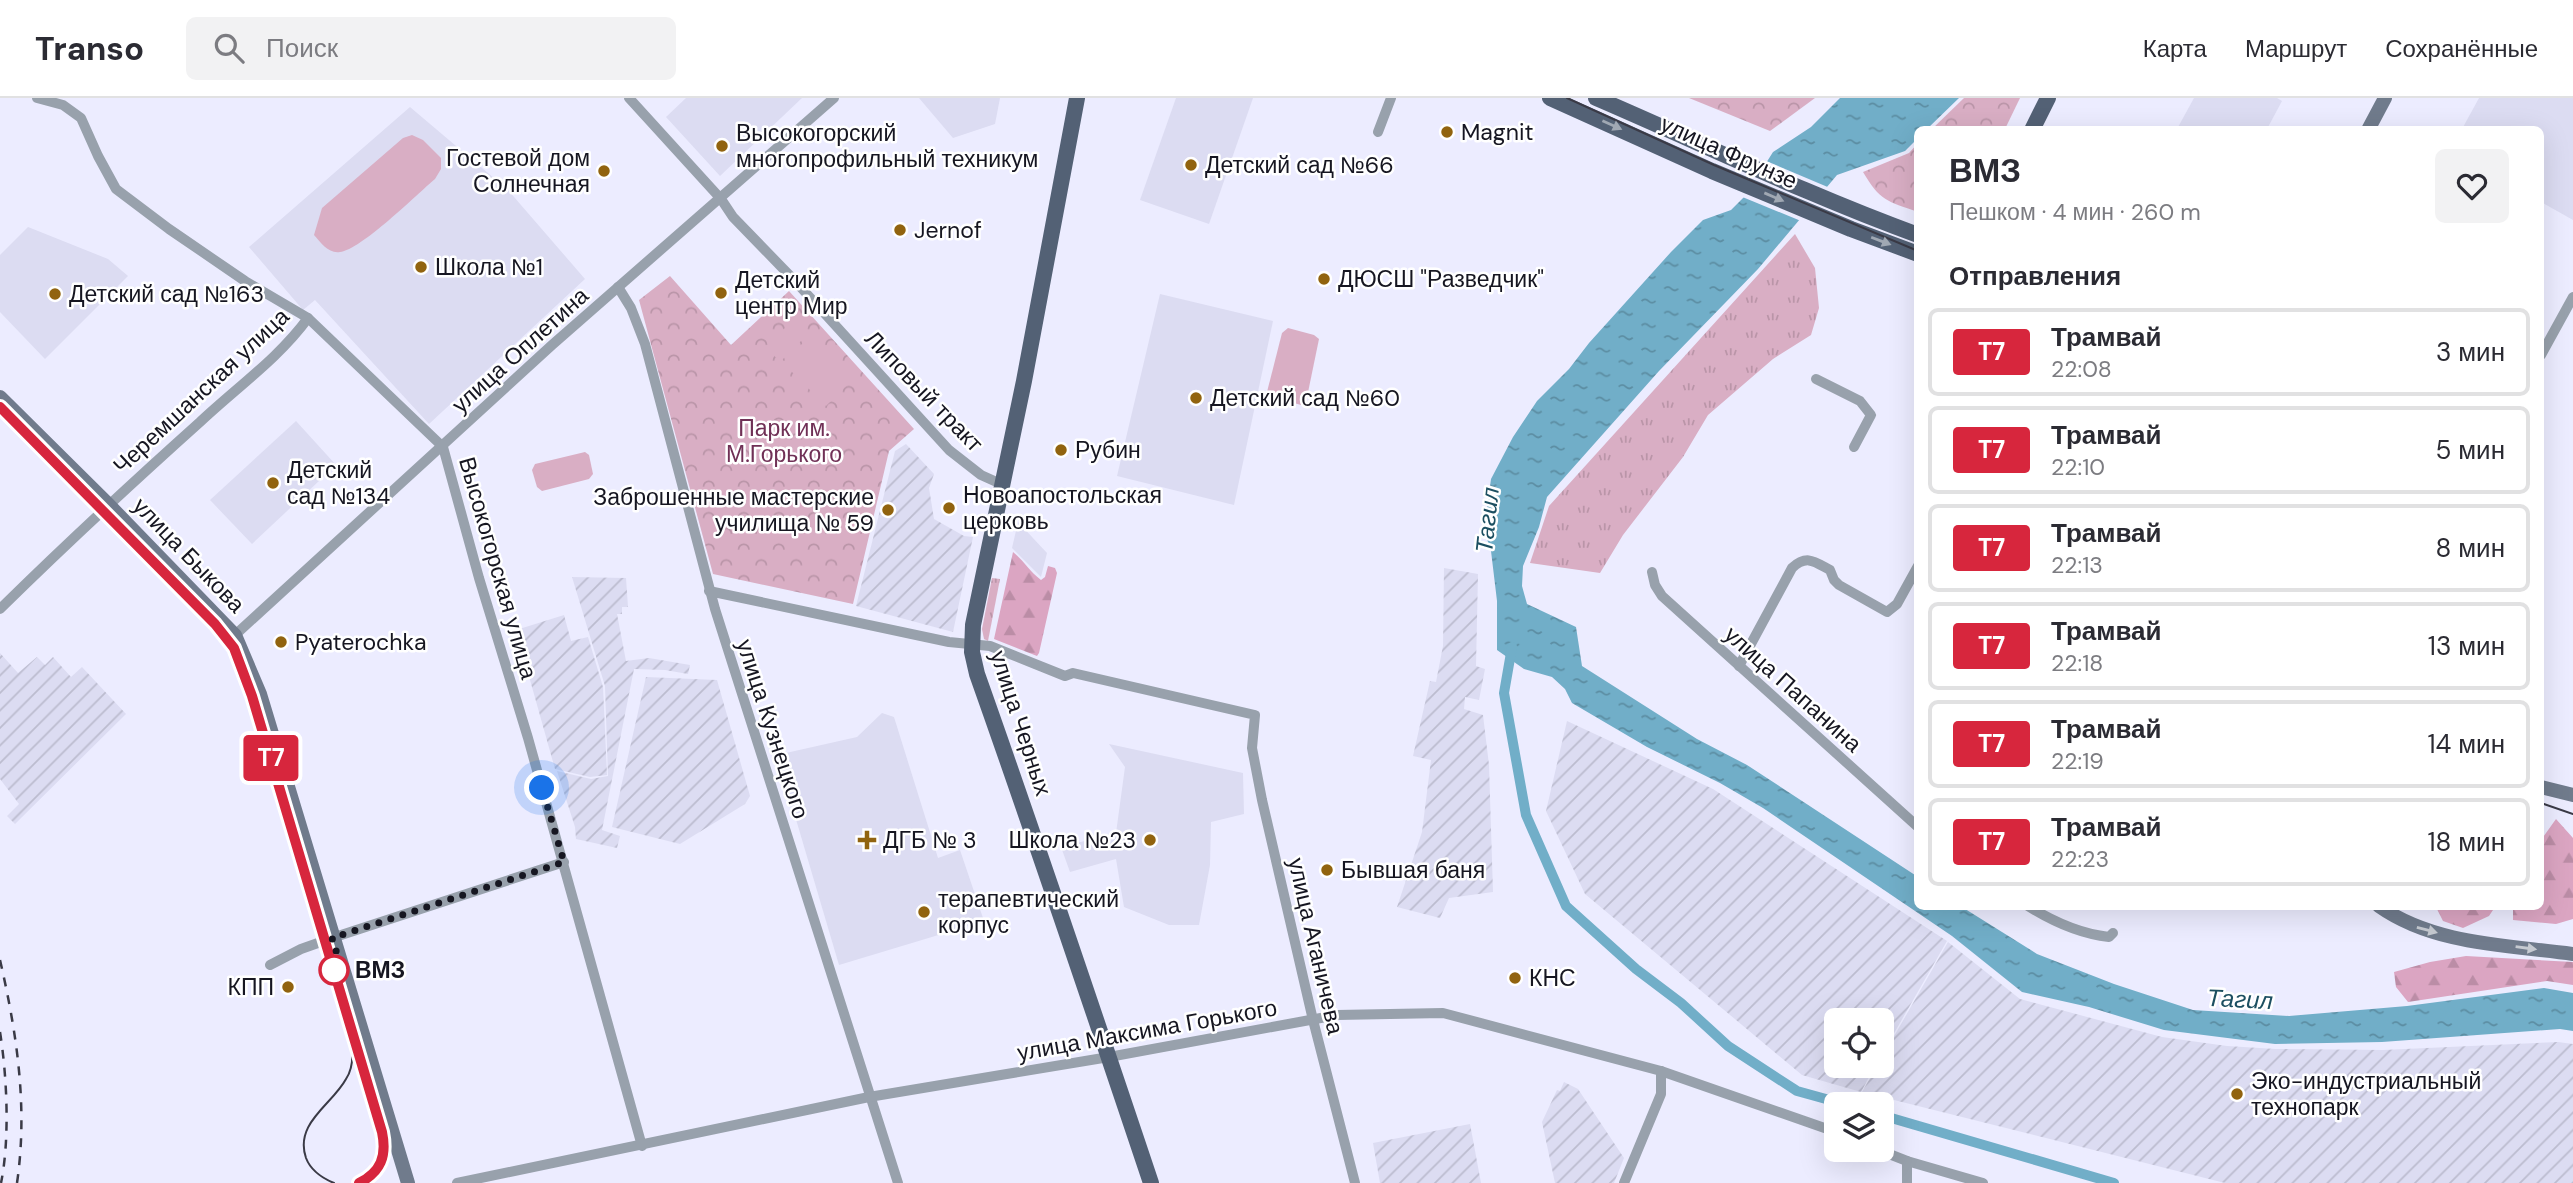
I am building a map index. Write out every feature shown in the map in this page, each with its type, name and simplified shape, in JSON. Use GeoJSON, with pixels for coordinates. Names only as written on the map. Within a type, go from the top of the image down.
{"type":"FeatureCollection","features":[{"type":"Feature","properties":{"kind":"main road","name":"улица Черных"},"geometry":{"type":"LineString","coordinates":[[1077,98],[1024,382],[973,625],[972,643],[977,674],[1047,869],[1061,918],[1151,1183]]}},
{"type":"Feature","properties":{"kind":"main road","name":"улица Фрунзе"},"geometry":{"type":"LineString","coordinates":[[1550,98],[1712,171],[1914,253]]}},
{"type":"Feature","properties":{"kind":"main road","name":"улица Фрунзе"},"geometry":{"type":"LineString","coordinates":[[1596,98],[1719,154],[1858,213],[1914,234]]}},
{"type":"Feature","properties":{"kind":"main road"},"geometry":{"type":"LineString","coordinates":[[2034,126],[2048,98]]}},
{"type":"Feature","properties":{"kind":"street","name":"Высокогорская улица"},"geometry":{"type":"LineString","coordinates":[[37,98],[62,105],[81,118],[97,156],[116,188],[169,229],[245,281],[308,318],[443,447],[479,578],[564,862],[642,1146]]}},
{"type":"Feature","properties":{"kind":"street","name":"Липовый тракт"},"geometry":{"type":"LineString","coordinates":[[629,98],[721,199],[733,217],[949,450],[981,475],[1001,484]]}},
{"type":"Feature","properties":{"kind":"street","name":"улица Оплетина"},"geometry":{"type":"LineString","coordinates":[[235,635],[618,286],[834,98]]}},
{"type":"Feature","properties":{"kind":"street"},"geometry":{"type":"LineString","coordinates":[[1378,132],[1391,98]]}},
{"type":"Feature","properties":{"kind":"street"},"geometry":{"type":"LineString","coordinates":[[2370,126],[2385,98]]}},
{"type":"Feature","properties":{"kind":"street","name":"улица Кузнецкого"},"geometry":{"type":"LineString","coordinates":[[618,286],[631,308],[645,344],[709,591],[898,1183]]}},
{"type":"Feature","properties":{"kind":"street"},"geometry":{"type":"LineString","coordinates":[[2544,350],[2573,297]]}},
{"type":"Feature","properties":{"kind":"street","name":"Черемшанская улица"},"geometry":{"type":"LineString","coordinates":[[0,609],[108,504],[247,380],[308,318]]}},
{"type":"Feature","properties":{"kind":"street"},"geometry":{"type":"LineString","coordinates":[[1816,379],[1860,401],[1871,415],[1854,447]]}},
{"type":"Feature","properties":{"kind":"street","name":"улица Быкова"},"geometry":{"type":"LineString","coordinates":[[0,397],[235,635],[260,694],[408,1183]]}},
{"type":"Feature","properties":{"kind":"street"},"geometry":{"type":"LineString","coordinates":[[1739,666],[1772,602],[1798,562],[1810,559],[1830,570],[1839,585],[1887,611],[1897,604],[1914,573]]}},
{"type":"Feature","properties":{"kind":"street","name":"улица Папанина"},"geometry":{"type":"LineString","coordinates":[[1652,572],[1654,585],[1662,596],[1914,823]]}},
{"type":"Feature","properties":{"kind":"street"},"geometry":{"type":"LineString","coordinates":[[709,591],[949,642],[972,643]]}},
{"type":"Feature","properties":{"kind":"street","name":"улица Аганичева"},"geometry":{"type":"LineString","coordinates":[[972,643],[990,646],[1061,675],[1073,673],[1255,715],[1252,748],[1257,774],[1313,1020],[1355,1183]]}},
{"type":"Feature","properties":{"kind":"street"},"geometry":{"type":"LineString","coordinates":[[2544,788],[2573,795]]}},
{"type":"Feature","properties":{"kind":"street"},"geometry":{"type":"LineString","coordinates":[[270,965],[301,949],[332,938],[564,862]]}},
{"type":"Feature","properties":{"kind":"street"},"geometry":{"type":"LineString","coordinates":[[2034,910],[2095,935],[2109,937],[2113,933]]}},
{"type":"Feature","properties":{"kind":"street"},"geometry":{"type":"LineString","coordinates":[[2386,910],[2422,930],[2479,942],[2573,954]]}},
{"type":"Feature","properties":{"kind":"street","name":"улица Максима Горького"},"geometry":{"type":"LineString","coordinates":[[457,1183],[869,1097],[1337,1015],[1443,1013],[1661,1071],[1824,1128]]}},
{"type":"Feature","properties":{"kind":"street"},"geometry":{"type":"LineString","coordinates":[[1624,1183],[1661,1094],[1661,1071]]}},
{"type":"Feature","properties":{"kind":"street"},"geometry":{"type":"LineString","coordinates":[[1894,1156],[1983,1183]]}},
{"type":"Feature","properties":{"kind":"street"},"geometry":{"type":"LineString","coordinates":[[1907,1161],[1907,1183]]}},
{"type":"Feature","properties":{"kind":"shaded area","name":"Высокогорский многопрофильный техникум"},"geometry":{"type":"Polygon","coordinates":[[[686,98],[802,98],[720,176],[666,117],[686,98]]]}},
{"type":"Feature","properties":{"kind":"shaded area","name":"Высокогорский многопрофильный техникум"},"geometry":{"type":"Polygon","coordinates":[[[919,98],[1000,98],[995,124],[953,138],[919,98]]]}},
{"type":"Feature","properties":{"kind":"shaded area","name":"Детский сад №66"},"geometry":{"type":"Polygon","coordinates":[[[1176,98],[1253,98],[1209,224],[1140,200],[1176,98]]]}},
{"type":"Feature","properties":{"kind":"shaded area"},"geometry":{"type":"Polygon","coordinates":[[[2194,98],[2277,98],[2282,101],[2269,126],[2179,126],[2194,98]]]}},
{"type":"Feature","properties":{"kind":"shaded area"},"geometry":{"type":"Polygon","coordinates":[[[2479,98],[2573,98],[2573,220],[2544,204],[2544,126],[2464,126],[2479,98]]]}},
{"type":"Feature","properties":{"kind":"shaded area","name":"Школа №1"},"geometry":{"type":"Polygon","coordinates":[[[410,107],[508,190],[585,279],[429,424],[315,300],[303,310],[249,247],[410,107]]]}},
{"type":"Feature","properties":{"kind":"shaded area","name":"Детский сад №163"},"geometry":{"type":"Polygon","coordinates":[[[28,227],[108,259],[128,276],[45,359],[0,312],[0,255],[28,227]]]}},
{"type":"Feature","properties":{"kind":"shaded area","name":"Детский сад №60"},"geometry":{"type":"Polygon","coordinates":[[[1160,294],[1273,321],[1234,505],[1117,476],[1160,294]]]}},
{"type":"Feature","properties":{"kind":"shaded area","name":"Детский сад №134"},"geometry":{"type":"Polygon","coordinates":[[[296,421],[336,465],[252,544],[210,500],[296,421]]]}},
{"type":"Feature","properties":{"kind":"shaded area"},"geometry":{"type":"Polygon","coordinates":[[[906,444],[934,474],[929,488],[934,519],[964,536],[973,537],[953,632],[856,606],[895,451],[906,444]]]}},
{"type":"Feature","properties":{"kind":"shaded area"},"geometry":{"type":"Polygon","coordinates":[[[1018,522],[1047,553],[1041,577],[1012,548],[1018,522]]]}},
{"type":"Feature","properties":{"kind":"shaded area"},"geometry":{"type":"Polygon","coordinates":[[[1444,568],[1478,574],[1476,666],[1485,669],[1479,700],[1465,697],[1464,709],[1483,715],[1489,765],[1493,892],[1449,898],[1440,918],[1397,907],[1422,832],[1431,760],[1413,756],[1430,681],[1436,682],[1443,646],[1444,568]]]}},
{"type":"Feature","properties":{"kind":"shaded area"},"geometry":{"type":"Polygon","coordinates":[[[572,577],[626,578],[628,607],[622,607],[622,614],[617,614],[626,661],[649,658],[690,665],[688,674],[634,669],[602,830],[620,836],[617,848],[576,839],[575,827],[557,771],[591,779],[608,776],[605,686],[572,577]]]}},
{"type":"Feature","properties":{"kind":"shaded area"},"geometry":{"type":"Polygon","coordinates":[[[564,615],[571,641],[588,637],[603,687],[607,775],[590,777],[555,769],[516,630],[564,615]]]}},
{"type":"Feature","properties":{"kind":"shaded area"},"geometry":{"type":"Polygon","coordinates":[[[0,653],[18,673],[37,657],[45,665],[53,657],[71,677],[82,667],[126,714],[15,824],[7,816],[19,804],[0,779],[0,653]]]}},
{"type":"Feature","properties":{"kind":"shaded area"},"geometry":{"type":"Polygon","coordinates":[[[646,677],[717,680],[750,796],[745,804],[680,844],[612,827],[646,677]]]}},
{"type":"Feature","properties":{"kind":"shaded area","name":"ДГБ № 3"},"geometry":{"type":"Polygon","coordinates":[[[882,713],[894,717],[938,858],[960,850],[983,918],[974,920],[975,924],[839,965],[777,755],[857,737],[882,713]]]}},
{"type":"Feature","properties":{"kind":"shaded area"},"geometry":{"type":"Polygon","coordinates":[[[1567,721],[1713,789],[1947,941],[1894,1033],[1894,1008],[1824,1008],[1824,1078],[1869,1078],[1861,1092],[1802,1075],[1585,894],[1546,811],[1567,721]]]}},
{"type":"Feature","properties":{"kind":"shaded area","name":"Школа №23"},"geometry":{"type":"Polygon","coordinates":[[[1109,744],[1243,773],[1244,814],[1211,822],[1210,865],[1199,925],[1169,925],[1124,907],[1116,859],[1070,872],[1061,847],[1116,833],[1125,767],[1109,744]]]}},
{"type":"Feature","properties":{"kind":"shaded area"},"geometry":{"type":"Polygon","coordinates":[[[1948,942],[2020,999],[2162,1037],[2227,1046],[2276,1049],[2383,1050],[2558,1042],[2573,1044],[2573,1183],[2225,1183],[1894,1100],[1894,1092],[1862,1092],[1870,1078],[1894,1078],[1894,1036],[1948,942]]]}},
{"type":"Feature","properties":{"kind":"shaded area"},"geometry":{"type":"Polygon","coordinates":[[[1564,1082],[1578,1089],[1624,1158],[1614,1183],[1555,1183],[1542,1122],[1557,1090],[1560,1091],[1564,1082]]]}},
{"type":"Feature","properties":{"kind":"shaded area"},"geometry":{"type":"Polygon","coordinates":[[[1470,1124],[1481,1183],[1380,1183],[1373,1143],[1470,1124]]]}},
{"type":"Feature","properties":{"kind":"green space"},"geometry":{"type":"Polygon","coordinates":[[[1689,98],[1815,98],[1770,131],[1689,98]]]}},
{"type":"Feature","properties":{"kind":"green space"},"geometry":{"type":"Polygon","coordinates":[[[1964,98],[2020,98],[2006,126],[1935,126],[1964,98]]]}},
{"type":"Feature","properties":{"kind":"green space"},"geometry":{"type":"Polygon","coordinates":[[[412,135],[423,140],[441,158],[441,169],[435,179],[361,242],[340,252],[325,247],[314,235],[322,208],[403,138],[412,135]]]}},
{"type":"Feature","properties":{"kind":"green space"},"geometry":{"type":"Polygon","coordinates":[[[1914,147],[1914,211],[1885,199],[1874,189],[1863,172],[1909,153],[1914,147]]]}},
{"type":"Feature","properties":{"kind":"green space"},"geometry":{"type":"Polygon","coordinates":[[[1795,234],[1815,268],[1819,308],[1811,335],[1773,359],[1708,415],[1683,457],[1623,535],[1600,573],[1530,563],[1549,506],[1795,234]]]}},
{"type":"Feature","properties":{"kind":"green space","name":"Парк им. М.Горького"},"geometry":{"type":"Polygon","coordinates":[[[670,276],[731,345],[789,291],[914,429],[889,451],[853,604],[713,574],[639,300],[670,276]]]}},
{"type":"Feature","properties":{"kind":"green space"},"geometry":{"type":"Polygon","coordinates":[[[792,321],[806,336],[780,362],[766,347],[792,321]]]}},
{"type":"Feature","properties":{"kind":"green space"},"geometry":{"type":"Polygon","coordinates":[[[1288,328],[1319,339],[1306,402],[1301,405],[1269,396],[1267,392],[1282,333],[1288,328]]]}},
{"type":"Feature","properties":{"kind":"green space"},"geometry":{"type":"Polygon","coordinates":[[[808,338],[851,381],[826,406],[783,363],[808,338]]]}},
{"type":"Feature","properties":{"kind":"green space"},"geometry":{"type":"Polygon","coordinates":[[[585,452],[589,455],[593,474],[589,479],[542,491],[537,487],[532,470],[535,464],[585,452]]]}},
{"type":"Feature","properties":{"kind":"green space"},"geometry":{"type":"Polygon","coordinates":[[[1013,552],[1041,580],[1045,577],[1048,566],[1055,568],[1057,573],[1037,656],[994,639],[1013,552]]]}},
{"type":"Feature","properties":{"kind":"green space"},"geometry":{"type":"Polygon","coordinates":[[[992,578],[1000,579],[988,641],[984,639],[982,629],[992,578]]]}},
{"type":"Feature","properties":{"kind":"green space"},"geometry":{"type":"Polygon","coordinates":[[[2556,819],[2573,838],[2573,919],[2556,924],[2513,920],[2513,910],[2544,910],[2544,836],[2556,819]]]}},
{"type":"Feature","properties":{"kind":"green space"},"geometry":{"type":"Polygon","coordinates":[[[2438,910],[2493,910],[2489,916],[2463,928],[2443,921],[2438,910]]]}},
{"type":"Feature","properties":{"kind":"green space"},"geometry":{"type":"Polygon","coordinates":[[[2466,956],[2573,962],[2573,985],[2547,981],[2408,1002],[2396,987],[2394,972],[2466,956]]]}},
{"type":"Feature","properties":{"kind":"water","name":"Тагил"},"geometry":{"type":"Polygon","coordinates":[[[1840,98],[1959,98],[1930,126],[1914,126],[1914,142],[1905,151],[1837,175],[1758,269],[1659,371],[1547,497],[1539,527],[1523,566],[1522,586],[1527,604],[1576,627],[1582,666],[1697,739],[1747,765],[1914,874],[1914,910],[1967,910],[2037,954],[2114,984],[2193,1010],[2289,1016],[2407,1006],[2544,988],[2573,993],[2573,1031],[2560,1029],[2382,1042],[2275,1044],[2164,1030],[2089,1007],[2022,992],[1952,936],[1763,808],[1720,783],[1647,747],[1572,703],[1565,689],[1552,677],[1524,669],[1497,650],[1497,601],[1491,551],[1484,530],[1491,479],[1513,437],[1537,401],[1569,369],[1671,252],[1703,220],[1731,210],[1746,195],[1773,152],[1811,127],[1840,98]]]}},
{"type":"Feature","properties":{"kind":"pier"},"geometry":{"type":"Polygon","coordinates":[[[1764,160],[1830,188],[1801,221],[1740,196],[1764,160]]]}},
{"type":"Feature","properties":{"kind":"waterway"},"geometry":{"type":"LineString","coordinates":[[1512,647],[1504,693],[1526,815],[1566,906],[1728,1046],[1797,1091],[1824,1098]]}},
{"type":"Feature","properties":{"kind":"waterway"},"geometry":{"type":"LineString","coordinates":[[1894,1119],[2114,1183]]}},
{"type":"Feature","properties":{"kind":"tram line"},"geometry":{"type":"LineString","coordinates":[[1567,98],[1714,165],[1914,249]]}},
{"type":"Feature","properties":{"kind":"tram line","name":"T7"},"geometry":{"type":"LineString","coordinates":[[0,407],[215,624],[234,648],[260,720],[382,1132],[382,1162],[374,1174],[359,1183]]}},
{"type":"Feature","properties":{"kind":"tram line"},"geometry":{"type":"LineString","coordinates":[[0,413],[213,631],[235,660],[241,673],[352,1047],[352,1064],[348,1075],[316,1115],[305,1135],[306,1158],[311,1167],[334,1183]]}},
{"type":"Feature","properties":{"kind":"tram line"},"geometry":{"type":"LineString","coordinates":[[2544,804],[2573,814]]}},
{"type":"Feature","properties":{"kind":"tram line"},"geometry":{"type":"LineString","coordinates":[[356,1046],[380,1122],[384,1152],[378,1169],[359,1183]]}},
{"type":"Feature","properties":{"kind":"railway"},"geometry":{"type":"LineString","coordinates":[[0,960],[19,1071],[21,1126],[17,1183]]}},
{"type":"Feature","properties":{"kind":"railway"},"geometry":{"type":"LineString","coordinates":[[0,1032],[6,1108],[6,1147],[1,1183]]}},
{"type":"Feature","properties":{"kind":"place","name":"Magnit"},"geometry":{"type":"Point","coordinates":[1447,132]}},
{"type":"Feature","properties":{"kind":"place","name":"Высокогорский многопрофильный техникум"},"geometry":{"type":"Point","coordinates":[722,146]}},
{"type":"Feature","properties":{"kind":"place","name":"Детский сад №66"},"geometry":{"type":"Point","coordinates":[1191,165]}},
{"type":"Feature","properties":{"kind":"place","name":"Гостевой дом Солнечная"},"geometry":{"type":"Point","coordinates":[604,171]}},
{"type":"Feature","properties":{"kind":"place","name":"Jernof"},"geometry":{"type":"Point","coordinates":[900,230]}},
{"type":"Feature","properties":{"kind":"place","name":"Школа №1"},"geometry":{"type":"Point","coordinates":[421,267]}},
{"type":"Feature","properties":{"kind":"place","name":"ДЮСШ \"Разведчик\""},"geometry":{"type":"Point","coordinates":[1324,279]}},
{"type":"Feature","properties":{"kind":"place","name":"Детский центр Мир"},"geometry":{"type":"Point","coordinates":[721,293]}},
{"type":"Feature","properties":{"kind":"place","name":"Детский сад №163"},"geometry":{"type":"Point","coordinates":[55,294]}},
{"type":"Feature","properties":{"kind":"place","name":"Детский сад №60"},"geometry":{"type":"Point","coordinates":[1196,398]}},
{"type":"Feature","properties":{"kind":"place","name":"Рубин"},"geometry":{"type":"Point","coordinates":[1061,450]}},
{"type":"Feature","properties":{"kind":"place","name":"Детский сад №134"},"geometry":{"type":"Point","coordinates":[273,483]}},
{"type":"Feature","properties":{"kind":"place","name":"Новоапостольская церковь"},"geometry":{"type":"Point","coordinates":[949,508]}},
{"type":"Feature","properties":{"kind":"place","name":"Заброшенные мастерские училища № 59"},"geometry":{"type":"Point","coordinates":[888,510]}},
{"type":"Feature","properties":{"kind":"place","name":"Pyaterochka"},"geometry":{"type":"Point","coordinates":[281,642]}},
{"type":"Feature","properties":{"kind":"place","name":"ДГБ № 3"},"geometry":{"type":"Point","coordinates":[867,840]}},
{"type":"Feature","properties":{"kind":"place","name":"Школа №23"},"geometry":{"type":"Point","coordinates":[1150,840]}},
{"type":"Feature","properties":{"kind":"place","name":"Бывшая баня"},"geometry":{"type":"Point","coordinates":[1327,870]}},
{"type":"Feature","properties":{"kind":"place","name":"терапевтический корпус"},"geometry":{"type":"Point","coordinates":[924,912]}},
{"type":"Feature","properties":{"kind":"place","name":"ВМЗ"},"geometry":{"type":"Point","coordinates":[334,970]}},
{"type":"Feature","properties":{"kind":"place","name":"КНС"},"geometry":{"type":"Point","coordinates":[1515,978]}},
{"type":"Feature","properties":{"kind":"place","name":"КПП"},"geometry":{"type":"Point","coordinates":[288,987]}},
{"type":"Feature","properties":{"kind":"place","name":"Эко-индустриальный технопарк"},"geometry":{"type":"Point","coordinates":[2237,1094]}},
{"type":"Feature","properties":{"kind":"route"},"geometry":{"type":"LineString","coordinates":[[334,970],[344,976],[332,938],[564,862],[542,788]]}}]}
